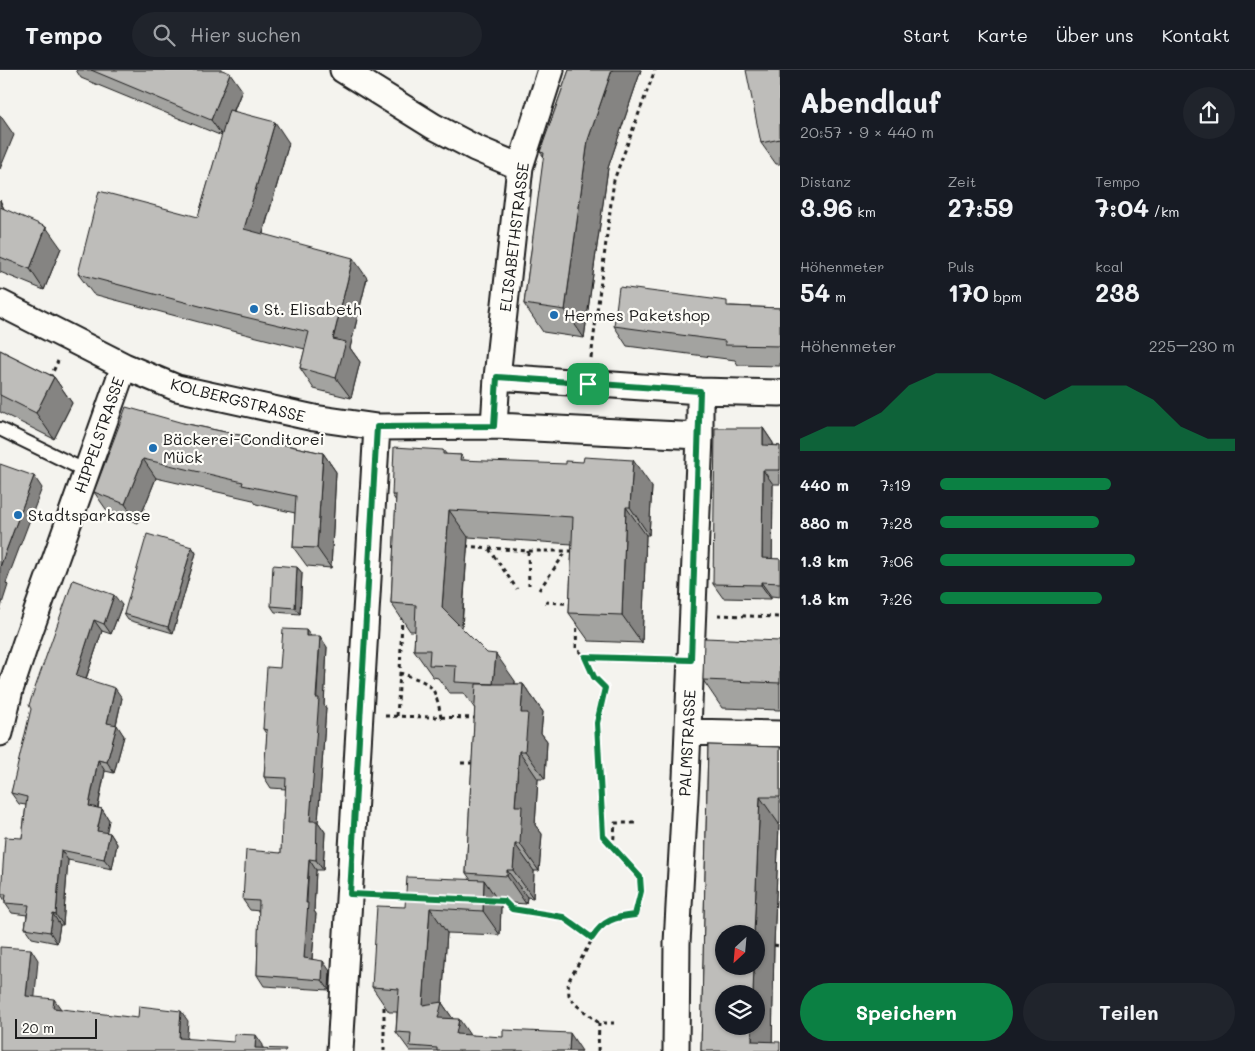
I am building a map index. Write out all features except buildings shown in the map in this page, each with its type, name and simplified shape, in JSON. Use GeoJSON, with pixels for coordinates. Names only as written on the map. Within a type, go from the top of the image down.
{"type":"FeatureCollection","features":[{"type":"Feature","properties":{"kind":"street"},"geometry":{"type":"LineString","coordinates":[[343,70],[434,126],[476,148],[520,167]]}},
{"type":"Feature","properties":{"kind":"street","name":"ELISABETHSTRASSE"},"geometry":{"type":"LineString","coordinates":[[497,377],[520,167],[551,70]]}},
{"type":"Feature","properties":{"kind":"street","name":"KOLBERGSTRASSE"},"geometry":{"type":"LineString","coordinates":[[0,303],[124,366],[177,388],[314,418],[377,427],[494,426],[700,436]]}},
{"type":"Feature","properties":{"kind":"street","name":"HIPPELSTRASSE"},"geometry":{"type":"LineString","coordinates":[[0,733],[10,690],[26,642],[124,366]]}},
{"type":"Feature","properties":{"kind":"street"},"geometry":{"type":"LineString","coordinates":[[494,426],[497,377],[700,391],[780,393]]}},
{"type":"Feature","properties":{"kind":"street"},"geometry":{"type":"LineString","coordinates":[[700,391],[700,436]]}},
{"type":"Feature","properties":{"kind":"street"},"geometry":{"type":"LineString","coordinates":[[340,1051],[377,427]]}},
{"type":"Feature","properties":{"kind":"street","name":"PALMSTRASSE"},"geometry":{"type":"LineString","coordinates":[[676,1051],[677,943],[700,436]]}},
{"type":"Feature","properties":{"kind":"street"},"geometry":{"type":"LineString","coordinates":[[688,732],[780,734]]}},
{"type":"Feature","properties":{"kind":"lane"},"geometry":{"type":"LineString","coordinates":[[0,430],[86,471]]}},
{"type":"Feature","properties":{"kind":"path"},"geometry":{"type":"LineString","coordinates":[[588,384],[614,180],[655,70]]}},
{"type":"Feature","properties":{"kind":"path"},"geometry":{"type":"LineString","coordinates":[[48,381],[69,339]]}},
{"type":"Feature","properties":{"kind":"path"},"geometry":{"type":"LineString","coordinates":[[573,551],[574,544]]}},
{"type":"Feature","properties":{"kind":"path"},"geometry":{"type":"LineString","coordinates":[[459,545],[489,549],[580,552]]}},
{"type":"Feature","properties":{"kind":"path"},"geometry":{"type":"LineString","coordinates":[[489,549],[517,588]]}},
{"type":"Feature","properties":{"kind":"path"},"geometry":{"type":"LineString","coordinates":[[528,551],[528,586]]}},
{"type":"Feature","properties":{"kind":"path"},"geometry":{"type":"LineString","coordinates":[[538,590],[566,551]]}},
{"type":"Feature","properties":{"kind":"path"},"geometry":{"type":"LineString","coordinates":[[545,602],[578,604]]}},
{"type":"Feature","properties":{"kind":"path"},"geometry":{"type":"LineString","coordinates":[[397,716],[403,607]]}},
{"type":"Feature","properties":{"kind":"path"},"geometry":{"type":"LineString","coordinates":[[577,613],[576,648],[585,657],[594,677],[605,688],[597,723],[603,836],[640,877],[641,891],[635,915],[610,919],[592,938],[568,982],[569,995],[575,1004],[599,1023],[614,1024]]}},
{"type":"Feature","properties":{"kind":"path"},"geometry":{"type":"LineString","coordinates":[[693,615],[780,617]]}},
{"type":"Feature","properties":{"kind":"path"},"geometry":{"type":"LineString","coordinates":[[585,657],[691,660]]}},
{"type":"Feature","properties":{"kind":"path"},"geometry":{"type":"LineString","coordinates":[[400,673],[425,681],[437,695],[441,717]]}},
{"type":"Feature","properties":{"kind":"path"},"geometry":{"type":"LineString","coordinates":[[360,716],[480,718]]}},
{"type":"Feature","properties":{"kind":"path"},"geometry":{"type":"LineString","coordinates":[[461,763],[478,764],[478,754]]}},
{"type":"Feature","properties":{"kind":"path"},"geometry":{"type":"LineString","coordinates":[[613,847],[615,823],[638,823]]}},
{"type":"Feature","properties":{"kind":"path"},"geometry":{"type":"LineString","coordinates":[[350,894],[415,897]]}},
{"type":"Feature","properties":{"kind":"path"},"geometry":{"type":"LineString","coordinates":[[496,901],[504,901],[512,909],[563,917],[592,938]]}},
{"type":"Feature","properties":{"kind":"path"},"geometry":{"type":"LineString","coordinates":[[774,946],[780,946]]}},
{"type":"Feature","properties":{"kind":"path"},"geometry":{"type":"LineString","coordinates":[[384,996],[384,1051]]}},
{"type":"Feature","properties":{"kind":"path"},"geometry":{"type":"LineString","coordinates":[[598,1051],[599,1023]]}},
{"type":"Feature","properties":{"kind":"place","name":"St. Elisabeth"},"geometry":{"type":"Point","coordinates":[254,309]}},
{"type":"Feature","properties":{"kind":"place","name":"Hermes Paketshop"},"geometry":{"type":"Point","coordinates":[554,315]}},
{"type":"Feature","properties":{"kind":"place","name":"Bäckerei-Conditorei Mück"},"geometry":{"type":"Point","coordinates":[153,448]}},
{"type":"Feature","properties":{"kind":"place","name":"Stadtsparkasse"},"geometry":{"type":"Point","coordinates":[18,515]}},
{"type":"Feature","properties":{"kind":"route"},"geometry":{"type":"LineString","coordinates":[[497,377],[588,384],[700,391],[700,436],[691,660],[585,657],[594,677],[605,688],[597,723],[603,836],[640,877],[641,891],[635,915],[610,919],[592,938],[563,917],[512,909],[504,901],[350,894],[377,427],[494,426],[497,377]]}}]}
